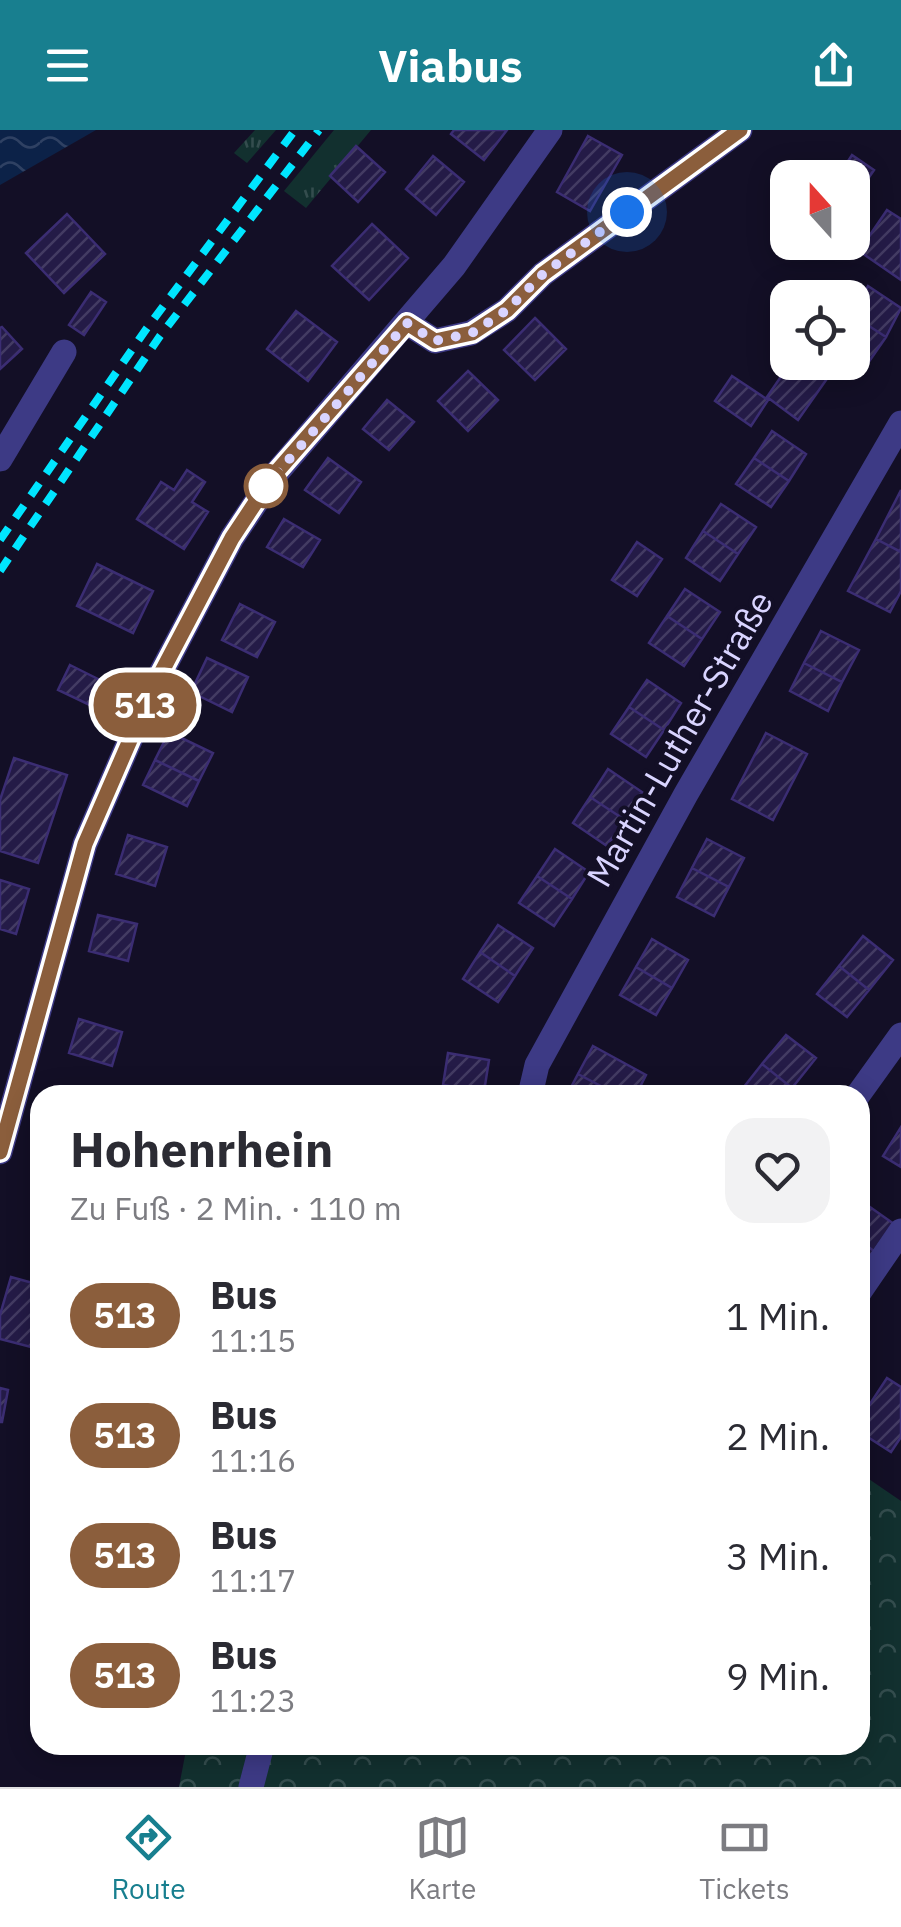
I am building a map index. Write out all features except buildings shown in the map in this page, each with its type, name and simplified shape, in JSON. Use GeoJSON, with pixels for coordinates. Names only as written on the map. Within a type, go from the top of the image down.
{"type":"FeatureCollection","features":[{"type":"Feature","properties":{"kind":"street"},"geometry":{"type":"LineString","coordinates":[[0,1152],[85,844],[150,694],[232,538],[273,476],[454,266],[550,130]]}},
{"type":"Feature","properties":{"kind":"street"},"geometry":{"type":"LineString","coordinates":[[407,323],[435,341],[472,333],[507,310],[543,274],[740,130]]}},
{"type":"Feature","properties":{"kind":"street"},"geometry":{"type":"LineString","coordinates":[[0,459],[64,352]]}},
{"type":"Feature","properties":{"kind":"street","name":"Martin-Luther-Straße"},"geometry":{"type":"LineString","coordinates":[[533,1085],[538,1065],[668,828],[901,423]]}},
{"type":"Feature","properties":{"kind":"street"},"geometry":{"type":"LineString","coordinates":[[865,1085],[901,1035]]}},
{"type":"Feature","properties":{"kind":"street"},"geometry":{"type":"LineString","coordinates":[[870,1276],[901,1231]]}},
{"type":"Feature","properties":{"kind":"street"},"geometry":{"type":"LineString","coordinates":[[252,1787],[260,1755]]}},
{"type":"Feature","properties":{"kind":"green space"},"geometry":{"type":"Polygon","coordinates":[[[255,130],[276,130],[247,163],[234,153],[255,130]]]}},
{"type":"Feature","properties":{"kind":"green space"},"geometry":{"type":"Polygon","coordinates":[[[334,130],[371,130],[306,208],[284,191],[334,130]]]}},
{"type":"Feature","properties":{"kind":"green space"},"geometry":{"type":"Polygon","coordinates":[[[870,1480],[901,1501],[901,1787],[179,1787],[185,1755],[870,1755],[870,1480]]]}},
{"type":"Feature","properties":{"kind":"water"},"geometry":{"type":"Polygon","coordinates":[[[0,130],[96,130],[0,185],[0,130]]]}},
{"type":"Feature","properties":{"kind":"railway"},"geometry":{"type":"LineString","coordinates":[[0,540],[147,328],[295,130]]}},
{"type":"Feature","properties":{"kind":"railway"},"geometry":{"type":"LineString","coordinates":[[0,571],[160,336],[319,130]]}},
{"type":"Feature","properties":{"kind":"bus line","name":"513"},"geometry":{"type":"LineString","coordinates":[[0,1152],[85,844],[150,694],[232,538],[273,476],[407,323],[435,341],[472,333],[507,310],[543,274],[740,130]]}},
{"type":"Feature","properties":{"kind":"route"},"geometry":{"type":"LineString","coordinates":[[266,486],[407,323],[435,341],[472,333],[507,310],[543,274],[627,212]]}}]}
